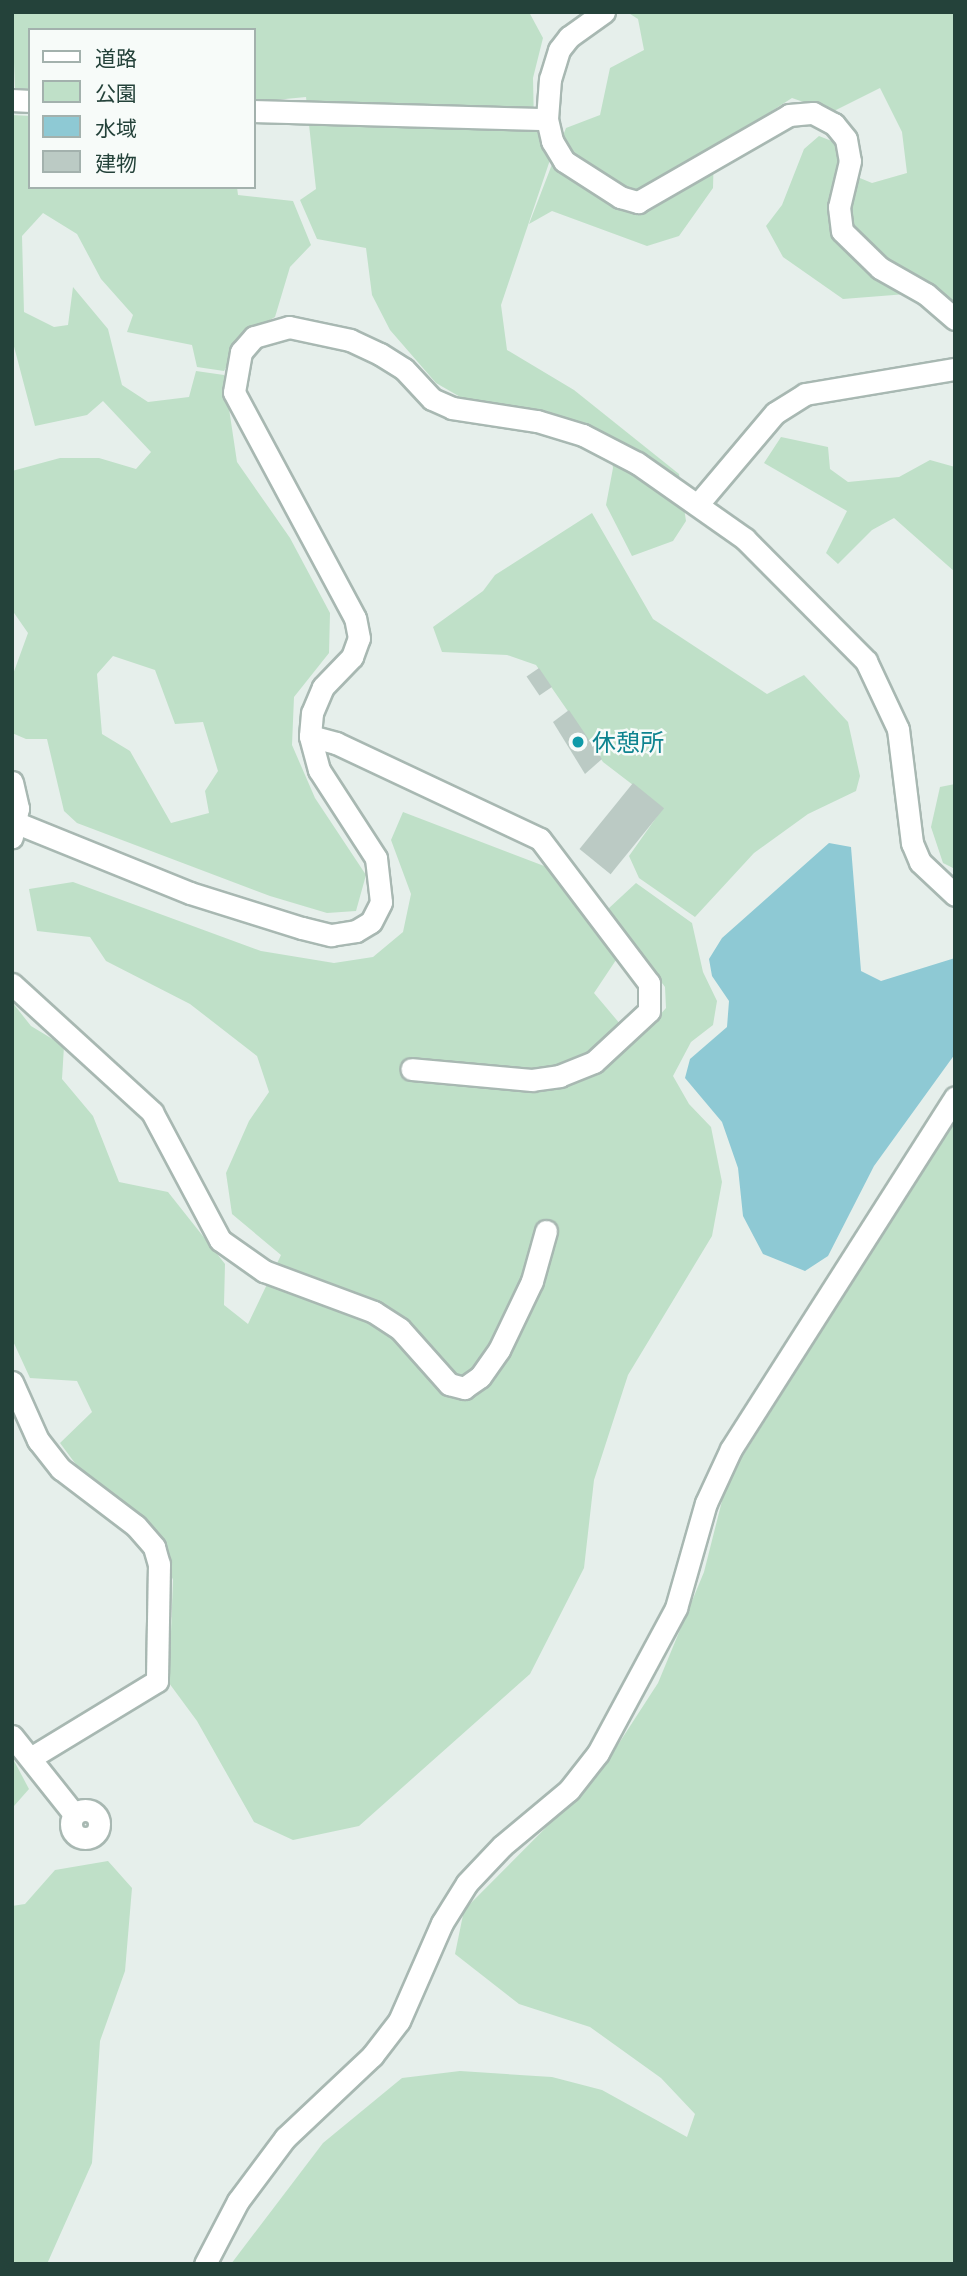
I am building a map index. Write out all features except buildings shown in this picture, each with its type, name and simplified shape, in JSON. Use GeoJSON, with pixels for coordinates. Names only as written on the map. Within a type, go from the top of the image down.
{"type":"FeatureCollection","features":[{"type":"Feature","properties":{"kind":"street"},"geometry":{"type":"LineString","coordinates":[[604,12],[559,50],[547,119],[551,141],[564,161],[620,197],[638,202],[789,115],[813,113],[834,124],[846,139],[850,161],[839,207],[842,231],[880,268],[926,294],[955,319]]}},
{"type":"Feature","properties":{"kind":"street"},"geometry":{"type":"LineString","coordinates":[[256,111],[547,119]]}},
{"type":"Feature","properties":{"kind":"street"},"geometry":{"type":"LineString","coordinates":[[12,782],[14,827],[190,893],[331,935],[356,931],[371,922],[381,902],[378,869],[319,770],[310,736],[312,713],[323,687],[352,657],[359,638],[355,618],[234,392],[241,352],[254,337],[289,327],[350,340],[404,369],[432,399],[452,408],[537,421],[583,435],[637,463],[745,539],[866,661],[898,729],[912,843],[919,862],[955,895]]}},
{"type":"Feature","properties":{"kind":"street"},"geometry":{"type":"LineString","coordinates":[[698,504],[775,413],[805,394],[955,369]]}},
{"type":"Feature","properties":{"kind":"street"},"geometry":{"type":"LineString","coordinates":[[310,736],[336,743],[540,839],[649,983],[649,1011],[594,1062],[560,1076],[533,1080],[412,1069]]}},
{"type":"Feature","properties":{"kind":"street"},"geometry":{"type":"LineString","coordinates":[[12,984],[152,1112],[219,1240],[264,1271],[374,1312],[400,1329],[449,1384],[464,1388],[480,1377],[499,1350],[532,1281],[546,1231]]}},
{"type":"Feature","properties":{"kind":"street"},"geometry":{"type":"LineString","coordinates":[[205,2264],[238,2202],[285,2138],[372,2056],[399,2021],[442,1923],[467,1883],[502,1846],[569,1790],[598,1753],[676,1608],[706,1503],[731,1449],[955,1097]]}},
{"type":"Feature","properties":{"kind":"street"},"geometry":{"type":"LineString","coordinates":[[12,1382],[38,1440],[61,1469],[136,1526],[154,1548],[159,1564],[157,1681],[32,1757]]}},
{"type":"Feature","properties":{"kind":"street"},"geometry":{"type":"LineString","coordinates":[[12,1736],[32,1757],[74,1814]]}},
{"type":"Feature","properties":{"kind":"green space"},"geometry":{"type":"Polygon","coordinates":[[[12,12],[529,12],[543,38],[533,78],[534,125],[550,160],[501,305],[507,350],[574,390],[679,474],[686,521],[673,541],[632,556],[606,505],[613,468],[609,440],[547,411],[469,402],[436,383],[390,330],[372,295],[366,248],[317,239],[300,200],[316,189],[306,97],[256,102],[256,28],[28,28],[28,89],[15,88],[12,12]]]}},
{"type":"Feature","properties":{"kind":"green space"},"geometry":{"type":"Polygon","coordinates":[[[627,12],[953,12],[955,309],[932,292],[843,299],[783,257],[766,226],[782,205],[804,149],[819,136],[842,145],[845,172],[872,183],[907,173],[902,132],[880,88],[832,112],[792,98],[714,148],[713,188],[679,236],[647,246],[552,211],[529,224],[566,128],[600,115],[610,68],[644,50],[638,19],[627,12]]]}},
{"type":"Feature","properties":{"kind":"green space"},"geometry":{"type":"Polygon","coordinates":[[[12,115],[28,116],[28,189],[237,189],[238,195],[293,201],[311,245],[290,267],[275,317],[246,334],[224,371],[197,367],[192,345],[127,332],[133,315],[101,279],[77,234],[43,213],[22,236],[24,312],[54,327],[68,325],[73,287],[108,329],[122,385],[148,402],[189,397],[196,371],[224,375],[237,462],[290,538],[330,613],[329,653],[294,697],[292,745],[315,798],[366,875],[356,911],[327,913],[270,896],[77,823],[64,811],[47,739],[26,739],[12,733],[12,677],[28,633],[12,610],[12,471],[60,458],[99,458],[136,469],[151,452],[103,401],[87,415],[35,426],[12,339],[12,115]],[[113,656],[97,674],[102,734],[130,751],[171,823],[209,813],[205,791],[218,771],[203,722],[175,724],[155,670],[113,656]]]}},
{"type":"Feature","properties":{"kind":"green space"},"geometry":{"type":"Polygon","coordinates":[[[781,437],[828,447],[830,469],[848,482],[899,477],[930,460],[955,467],[955,572],[894,518],[872,530],[838,564],[826,553],[847,511],[764,463],[781,437]]]}},
{"type":"Feature","properties":{"kind":"green space"},"geometry":{"type":"Polygon","coordinates":[[[592,513],[653,619],[767,694],[804,675],[848,722],[860,776],[856,791],[808,814],[754,853],[695,917],[639,878],[629,856],[663,808],[603,762],[536,665],[507,655],[442,652],[433,627],[483,591],[495,575],[592,513]]]}},
{"type":"Feature","properties":{"kind":"green space"},"geometry":{"type":"Polygon","coordinates":[[[955,784],[955,869],[943,863],[931,827],[940,787],[955,784]]]}},
{"type":"Feature","properties":{"kind":"green space"},"geometry":{"type":"Polygon","coordinates":[[[403,812],[552,869],[618,957],[594,993],[626,1031],[642,1035],[666,1008],[665,987],[608,909],[636,883],[692,923],[703,972],[717,1001],[713,1025],[691,1042],[673,1076],[689,1104],[711,1127],[722,1182],[712,1236],[628,1375],[594,1480],[584,1568],[530,1674],[359,1826],[293,1840],[254,1822],[197,1721],[169,1683],[173,1580],[151,1524],[92,1486],[60,1443],[92,1412],[77,1381],[30,1378],[12,1339],[12,1002],[31,1026],[64,1046],[62,1079],[93,1116],[119,1182],[168,1192],[225,1264],[224,1305],[248,1324],[281,1255],[232,1214],[226,1173],[249,1121],[269,1092],[257,1056],[190,1004],[106,961],[90,937],[37,931],[29,889],[73,882],[261,951],[334,963],[373,957],[403,932],[411,894],[391,840],[403,812]]]}},
{"type":"Feature","properties":{"kind":"green space"},"geometry":{"type":"Polygon","coordinates":[[[955,1120],[955,2264],[231,2264],[323,2143],[402,2078],[460,2071],[552,2077],[602,2090],[687,2137],[695,2114],[661,2078],[590,2027],[519,2004],[455,1954],[464,1910],[599,1774],[658,1683],[704,1572],[727,1481],[955,1120]]]}},
{"type":"Feature","properties":{"kind":"green space"},"geometry":{"type":"Polygon","coordinates":[[[12,1757],[29,1789],[14,1806],[12,1805],[12,1757]]]}},
{"type":"Feature","properties":{"kind":"green space"},"geometry":{"type":"Polygon","coordinates":[[[108,1861],[132,1888],[125,1971],[100,2041],[92,2163],[47,2264],[12,2264],[12,1906],[25,1904],[55,1870],[108,1861]]]}},
{"type":"Feature","properties":{"kind":"water"},"geometry":{"type":"Polygon","coordinates":[[[829,843],[851,847],[861,971],[881,981],[955,958],[955,1054],[874,1166],[828,1256],[805,1271],[763,1254],[743,1216],[738,1168],[722,1122],[685,1078],[690,1059],[727,1027],[729,1001],[712,976],[709,959],[722,938],[829,843]]]}},
{"type":"Feature","properties":{"kind":"place","name":"休憩所"},"geometry":{"type":"Point","coordinates":[578,742]}}]}
